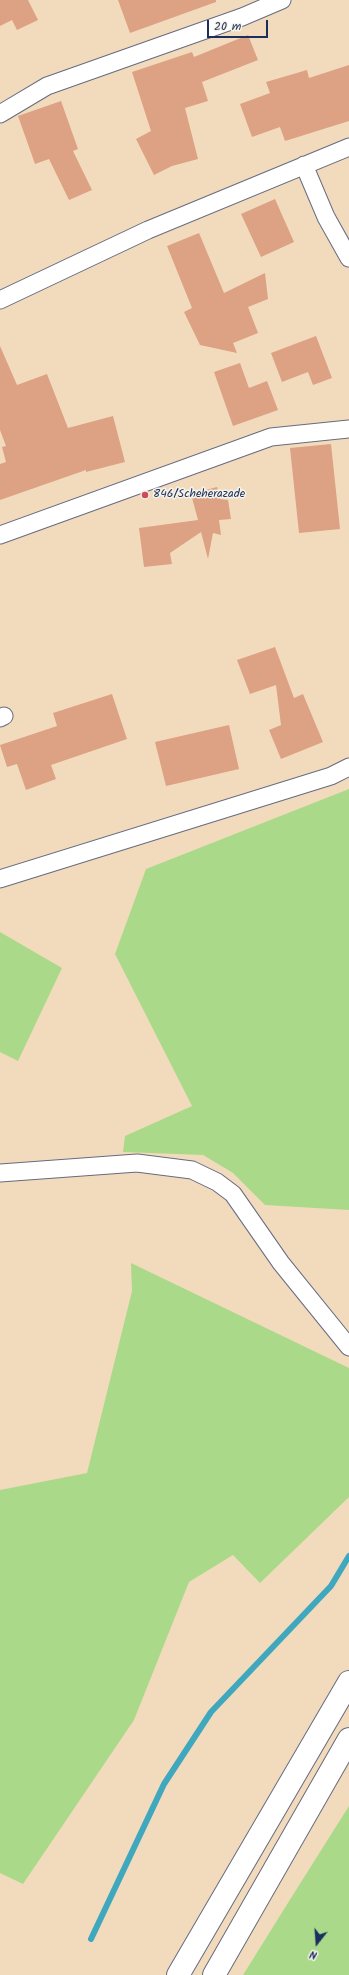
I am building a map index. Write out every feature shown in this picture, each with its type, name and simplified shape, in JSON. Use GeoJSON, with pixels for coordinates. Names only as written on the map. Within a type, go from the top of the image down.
{"type":"FeatureCollection","features":[{"type":"Feature","properties":{"kind":"main road"},"geometry":{"type":"LineString","coordinates":[[178,1975],[349,1682]]}},
{"type":"Feature","properties":{"kind":"main road"},"geometry":{"type":"LineString","coordinates":[[214,1975],[349,1739]]}},
{"type":"Feature","properties":{"kind":"street"},"geometry":{"type":"LineString","coordinates":[[0,114],[47,86],[242,17],[282,0]]}},
{"type":"Feature","properties":{"kind":"street"},"geometry":{"type":"LineString","coordinates":[[0,300],[148,230],[349,147]]}},
{"type":"Feature","properties":{"kind":"street"},"geometry":{"type":"LineString","coordinates":[[304,165],[326,217],[349,258]]}},
{"type":"Feature","properties":{"kind":"street"},"geometry":{"type":"LineString","coordinates":[[0,535],[271,437],[349,429]]}},
{"type":"Feature","properties":{"kind":"street"},"geometry":{"type":"LineString","coordinates":[[0,879],[323,778],[349,768]]}},
{"type":"Feature","properties":{"kind":"street"},"geometry":{"type":"LineString","coordinates":[[0,1173],[137,1163],[192,1170],[217,1182],[233,1194],[281,1263],[349,1347]]}},
{"type":"Feature","properties":{"kind":"green space"},"geometry":{"type":"Polygon","coordinates":[[[349,789],[349,1210],[265,1205],[233,1173],[203,1155],[123,1152],[125,1136],[192,1106],[115,954],[146,869],[349,789]]]}},
{"type":"Feature","properties":{"kind":"green space"},"geometry":{"type":"Polygon","coordinates":[[[0,932],[62,968],[18,1061],[0,1052],[0,932]]]}},
{"type":"Feature","properties":{"kind":"green space"},"geometry":{"type":"Polygon","coordinates":[[[131,1263],[349,1368],[349,1497],[260,1583],[233,1555],[189,1582],[134,1720],[23,1884],[0,1873],[0,1490],[87,1473],[132,1291],[131,1263]]]}},
{"type":"Feature","properties":{"kind":"green space"},"geometry":{"type":"Polygon","coordinates":[[[349,1806],[349,1975],[243,1975],[296,1890],[349,1806]]]}},
{"type":"Feature","properties":{"kind":"building"},"geometry":{"type":"Polygon","coordinates":[[[0,0],[28,0],[38,20],[17,30],[12,20],[0,26],[0,0]]]}},
{"type":"Feature","properties":{"kind":"building"},"geometry":{"type":"Polygon","coordinates":[[[118,0],[216,0],[216,2],[130,33],[118,0]]]}},
{"type":"Feature","properties":{"kind":"building"},"geometry":{"type":"Polygon","coordinates":[[[248,35],[258,60],[202,82],[208,101],[185,108],[198,159],[172,166],[154,175],[136,139],[151,131],[132,72],[192,52],[194,57],[248,35]]]}},
{"type":"Feature","properties":{"kind":"building"},"geometry":{"type":"Polygon","coordinates":[[[349,65],[349,121],[285,141],[280,127],[252,137],[240,104],[270,93],[266,82],[307,70],[309,78],[349,65]]]}},
{"type":"Feature","properties":{"kind":"building"},"geometry":{"type":"Polygon","coordinates":[[[61,101],[78,149],[73,151],[92,190],[69,200],[49,159],[35,164],[18,116],[61,101]]]}},
{"type":"Feature","properties":{"kind":"building"},"geometry":{"type":"Polygon","coordinates":[[[275,199],[294,242],[261,257],[241,214],[275,199]]]}},
{"type":"Feature","properties":{"kind":"building"},"geometry":{"type":"Polygon","coordinates":[[[199,233],[224,293],[265,273],[268,299],[248,307],[258,333],[233,343],[237,353],[200,345],[184,312],[192,308],[167,246],[199,233]]]}},
{"type":"Feature","properties":{"kind":"building"},"geometry":{"type":"Polygon","coordinates":[[[316,336],[332,378],[313,385],[308,372],[282,382],[271,353],[316,336]]]}},
{"type":"Feature","properties":{"kind":"building"},"geometry":{"type":"Polygon","coordinates":[[[0,346],[17,385],[47,374],[68,428],[113,416],[125,462],[86,472],[86,470],[0,500],[0,464],[6,462],[2,447],[6,446],[0,430],[0,346]]]}},
{"type":"Feature","properties":{"kind":"building"},"geometry":{"type":"Polygon","coordinates":[[[240,363],[249,388],[267,381],[278,410],[233,426],[214,372],[240,363]]]}},
{"type":"Feature","properties":{"kind":"building"},"geometry":{"type":"Polygon","coordinates":[[[331,444],[340,529],[299,533],[290,448],[331,444]]]}},
{"type":"Feature","properties":{"kind":"building"},"geometry":{"type":"Polygon","coordinates":[[[217,487],[220,499],[228,500],[231,519],[219,520],[221,535],[213,533],[208,559],[201,532],[170,553],[172,564],[144,567],[139,528],[198,520],[191,494],[217,487]]]}},
{"type":"Feature","properties":{"kind":"building"},"geometry":{"type":"Polygon","coordinates":[[[275,647],[294,698],[303,694],[323,742],[281,759],[269,730],[281,725],[276,685],[250,694],[237,660],[275,647]]]}},
{"type":"Feature","properties":{"kind":"building"},"geometry":{"type":"Polygon","coordinates":[[[112,694],[127,739],[51,765],[56,779],[26,790],[17,764],[7,767],[0,745],[57,726],[53,713],[112,694]]]}},
{"type":"Feature","properties":{"kind":"building"},"geometry":{"type":"Polygon","coordinates":[[[229,725],[239,769],[166,786],[155,742],[229,725]]]}},
{"type":"Feature","properties":{"kind":"waterway"},"geometry":{"type":"LineString","coordinates":[[91,1939],[164,1784],[211,1712],[331,1586],[349,1556]]}},
{"type":"Feature","properties":{"kind":"place","name":"846/Scheherazade"},"geometry":{"type":"Point","coordinates":[145,495]}}]}
